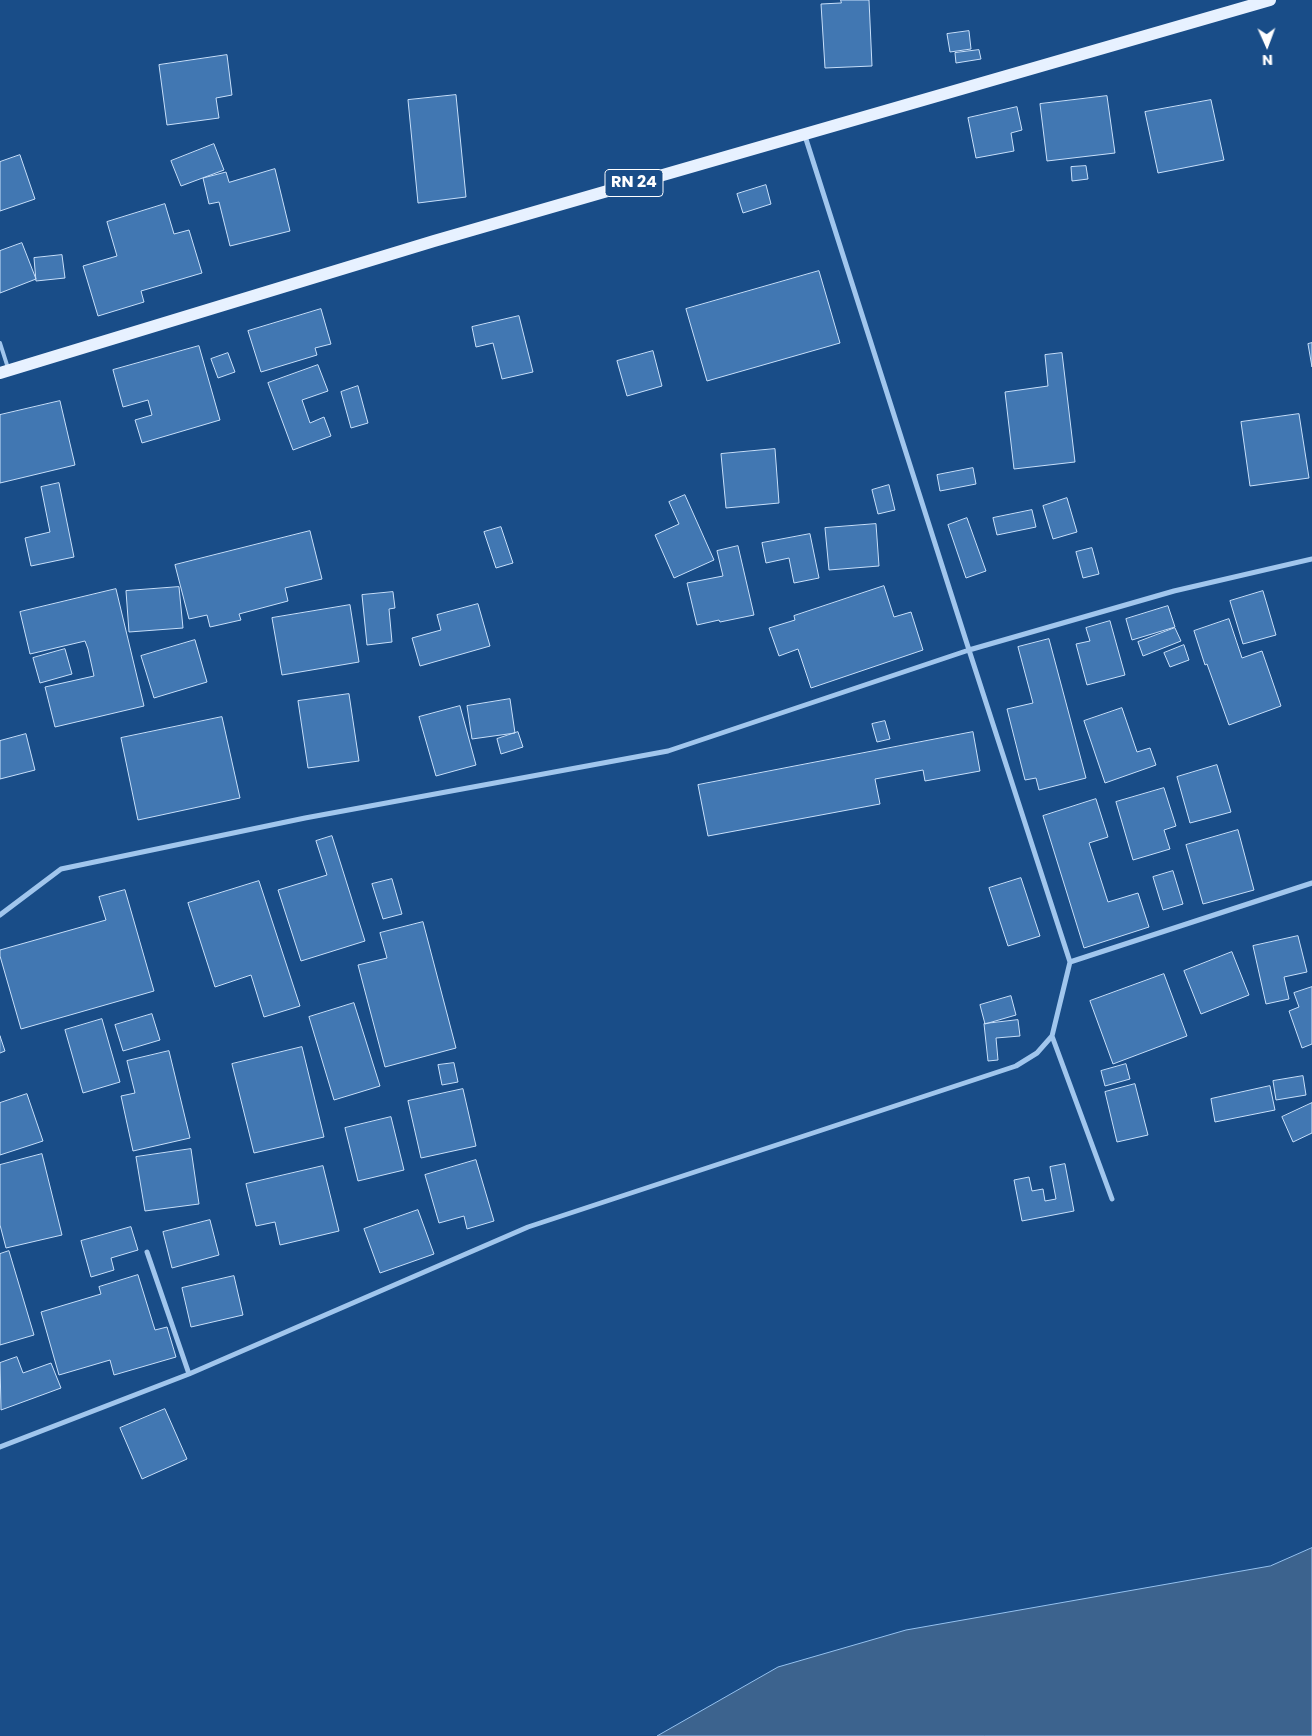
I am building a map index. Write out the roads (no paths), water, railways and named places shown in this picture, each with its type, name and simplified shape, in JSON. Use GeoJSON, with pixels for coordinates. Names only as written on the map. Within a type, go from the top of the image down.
{"type":"FeatureCollection","features":[{"type":"Feature","properties":{"kind":"main road","name":"RN 24"},"geometry":{"type":"LineString","coordinates":[[4,371],[434,241],[1270,0]]}},
{"type":"Feature","properties":{"kind":"street"},"geometry":{"type":"LineString","coordinates":[[0,1446],[189,1374],[528,1227],[1016,1066],[1038,1053],[1052,1036],[1070,962],[805,134]]}},
{"type":"Feature","properties":{"kind":"street"},"geometry":{"type":"LineString","coordinates":[[0,916],[61,869],[305,818],[668,751],[969,650],[1174,591],[1312,559]]}},
{"type":"Feature","properties":{"kind":"street"},"geometry":{"type":"LineString","coordinates":[[1070,962],[1312,883]]}},
{"type":"Feature","properties":{"kind":"street"},"geometry":{"type":"LineString","coordinates":[[1052,1036],[1112,1199]]}},
{"type":"Feature","properties":{"kind":"street"},"geometry":{"type":"LineString","coordinates":[[147,1252],[189,1374]]}},
{"type":"Feature","properties":{"kind":"lane"},"geometry":{"type":"LineString","coordinates":[[0,343],[4,371]]}},
{"type":"Feature","properties":{"kind":"water"},"geometry":{"type":"Polygon","coordinates":[[[1312,1548],[1312,1736],[657,1736],[778,1667],[906,1630],[1270,1566],[1312,1548]]]}}]}
